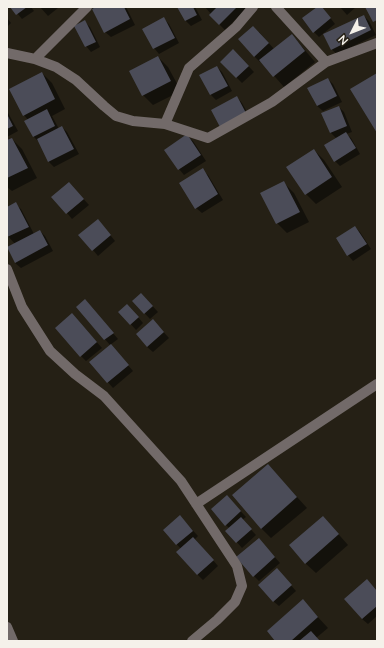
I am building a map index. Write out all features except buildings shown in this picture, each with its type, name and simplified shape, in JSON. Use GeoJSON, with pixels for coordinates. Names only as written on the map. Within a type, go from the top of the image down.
{"type":"FeatureCollection","features":[{"type":"Feature","properties":{"kind":"street"},"geometry":{"type":"LineString","coordinates":[[35,59],[87,7]]}},
{"type":"Feature","properties":{"kind":"street"},"geometry":{"type":"LineString","coordinates":[[166,124],[189,68],[236,27],[253,7]]}},
{"type":"Feature","properties":{"kind":"street"},"geometry":{"type":"LineString","coordinates":[[276,7],[326,62]]}},
{"type":"Feature","properties":{"kind":"street"},"geometry":{"type":"LineString","coordinates":[[7,54],[35,59],[56,67],[76,80],[116,116],[133,120],[166,124],[208,138],[272,102],[326,62],[377,43]]}},
{"type":"Feature","properties":{"kind":"street"},"geometry":{"type":"LineString","coordinates":[[7,269],[22,307],[50,351],[104,396],[181,481],[237,566],[242,586],[235,602],[197,640]]}},
{"type":"Feature","properties":{"kind":"street"},"geometry":{"type":"LineString","coordinates":[[196,504],[377,384]]}},
{"type":"Feature","properties":{"kind":"street"},"geometry":{"type":"LineString","coordinates":[[7,627],[13,641]]}}]}
